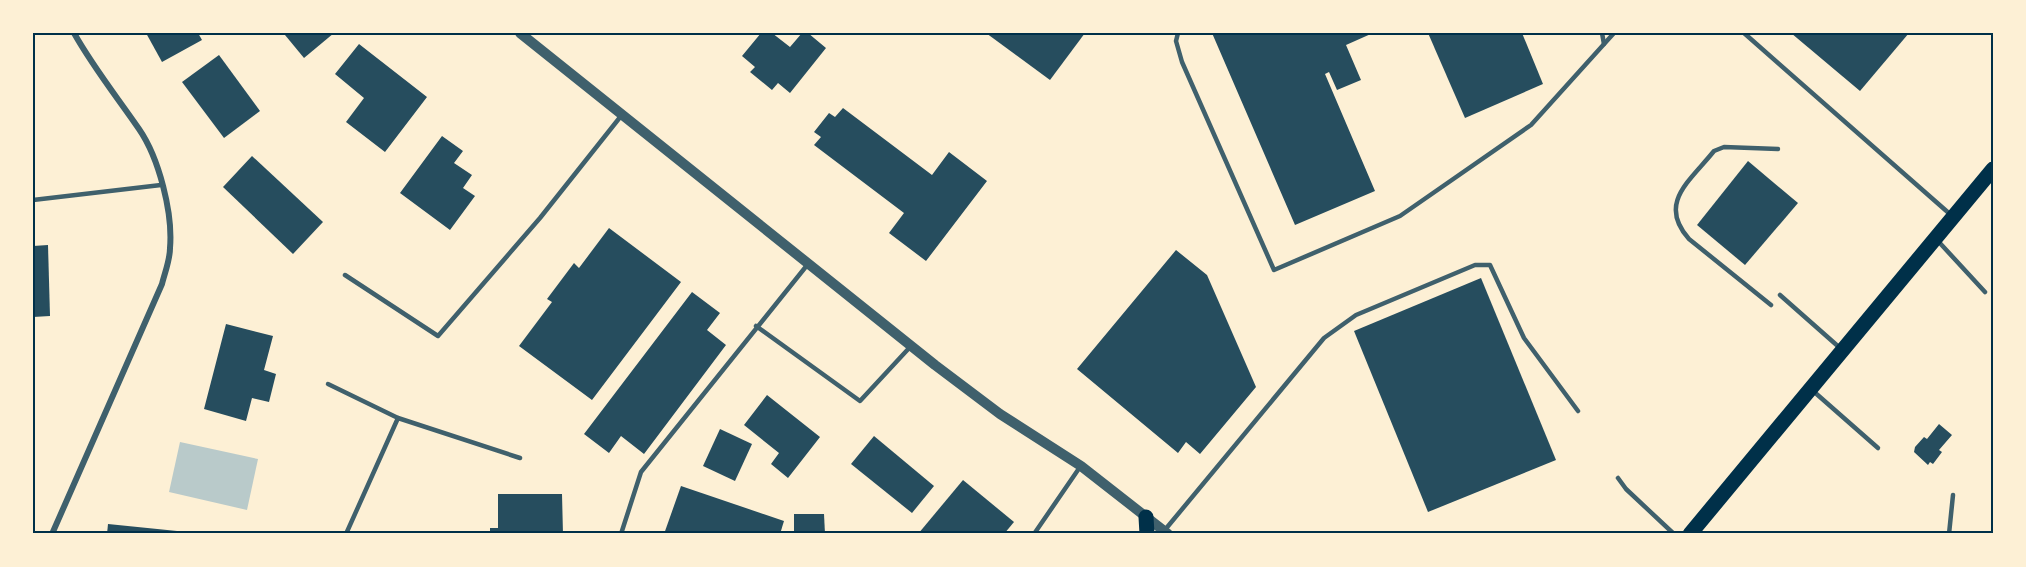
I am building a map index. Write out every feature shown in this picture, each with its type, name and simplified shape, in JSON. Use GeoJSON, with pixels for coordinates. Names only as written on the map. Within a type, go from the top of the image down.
{"type":"FeatureCollection","features":[{"type":"Feature","properties":{"kind":"main road"},"geometry":{"type":"LineString","coordinates":[[1690,534],[1993,169]]}},
{"type":"Feature","properties":{"kind":"main road"},"geometry":{"type":"LineString","coordinates":[[1146,517],[1147,534]]}},
{"type":"Feature","properties":{"kind":"street"},"geometry":{"type":"LineString","coordinates":[[52,534],[162,284],[170,249],[170,220],[154,158],[139,129],[94,66],[74,33]]}},
{"type":"Feature","properties":{"kind":"street"},"geometry":{"type":"LineString","coordinates":[[520,33],[910,346],[1000,414],[1081,466],[1166,532]]}},
{"type":"Feature","properties":{"kind":"lane"},"geometry":{"type":"LineString","coordinates":[[1178,33],[1176,41],[1182,62],[1274,270],[1400,216],[1531,125],[1614,33]]}},
{"type":"Feature","properties":{"kind":"lane"},"geometry":{"type":"LineString","coordinates":[[1602,33],[1604,44]]}},
{"type":"Feature","properties":{"kind":"lane"},"geometry":{"type":"LineString","coordinates":[[1744,33],[1953,217]]}},
{"type":"Feature","properties":{"kind":"lane"},"geometry":{"type":"LineString","coordinates":[[345,275],[438,336],[540,218],[621,116]]}},
{"type":"Feature","properties":{"kind":"lane"},"geometry":{"type":"LineString","coordinates":[[1771,305],[1689,239],[1679,228],[1674,216],[1674,203],[1714,151],[1724,147],[1778,148]]}},
{"type":"Feature","properties":{"kind":"lane"},"geometry":{"type":"LineString","coordinates":[[33,200],[161,185]]}},
{"type":"Feature","properties":{"kind":"lane"},"geometry":{"type":"LineString","coordinates":[[1935,238],[1985,292]]}},
{"type":"Feature","properties":{"kind":"lane"},"geometry":{"type":"LineString","coordinates":[[621,534],[641,472],[741,344],[808,264]]}},
{"type":"Feature","properties":{"kind":"lane"},"geometry":{"type":"LineString","coordinates":[[1166,532],[1324,338],[1356,315],[1474,265],[1490,265],[1524,338],[1578,411]]}},
{"type":"Feature","properties":{"kind":"lane"},"geometry":{"type":"LineString","coordinates":[[1780,295],[1842,349]]}},
{"type":"Feature","properties":{"kind":"lane"},"geometry":{"type":"LineString","coordinates":[[756,326],[860,401],[910,346]]}},
{"type":"Feature","properties":{"kind":"lane"},"geometry":{"type":"LineString","coordinates":[[328,384],[398,418],[520,458]]}},
{"type":"Feature","properties":{"kind":"lane"},"geometry":{"type":"LineString","coordinates":[[1809,388],[1878,448]]}},
{"type":"Feature","properties":{"kind":"lane"},"geometry":{"type":"LineString","coordinates":[[346,534],[398,418]]}},
{"type":"Feature","properties":{"kind":"lane"},"geometry":{"type":"LineString","coordinates":[[1034,534],[1081,466]]}},
{"type":"Feature","properties":{"kind":"lane"},"geometry":{"type":"LineString","coordinates":[[1618,478],[1626,489],[1674,534]]}},
{"type":"Feature","properties":{"kind":"lane"},"geometry":{"type":"LineString","coordinates":[[1949,534],[1953,495]]}},
{"type":"Feature","properties":{"kind":"shaded area"},"geometry":{"type":"Polygon","coordinates":[[[180,442],[258,459],[247,510],[169,492],[180,442]]]}},
{"type":"Feature","properties":{"kind":"building"},"geometry":{"type":"Polygon","coordinates":[[[146,33],[198,33],[202,40],[162,62],[146,33]]]}},
{"type":"Feature","properties":{"kind":"building"},"geometry":{"type":"Polygon","coordinates":[[[287,33],[334,33],[304,58],[285,35],[287,33]]]}},
{"type":"Feature","properties":{"kind":"building"},"geometry":{"type":"Polygon","coordinates":[[[761,33],[772,33],[790,47],[802,33],[808,33],[826,48],[790,93],[778,83],[772,90],[750,72],[755,67],[742,56],[761,33]]]}},
{"type":"Feature","properties":{"kind":"building"},"geometry":{"type":"Polygon","coordinates":[[[986,33],[1085,33],[1050,80],[986,33]]]}},
{"type":"Feature","properties":{"kind":"building"},"geometry":{"type":"Polygon","coordinates":[[[1212,33],[1373,33],[1346,45],[1361,80],[1337,90],[1329,72],[1325,74],[1375,191],[1295,225],[1212,33]]]}},
{"type":"Feature","properties":{"kind":"building"},"geometry":{"type":"Polygon","coordinates":[[[1428,33],[1522,33],[1543,84],[1465,118],[1428,33]]]}},
{"type":"Feature","properties":{"kind":"building"},"geometry":{"type":"Polygon","coordinates":[[[1791,33],[1909,33],[1860,91],[1791,33]]]}},
{"type":"Feature","properties":{"kind":"building"},"geometry":{"type":"Polygon","coordinates":[[[359,44],[427,97],[385,152],[346,122],[364,98],[335,74],[359,44]]]}},
{"type":"Feature","properties":{"kind":"building"},"geometry":{"type":"Polygon","coordinates":[[[219,55],[260,111],[224,138],[182,82],[219,55]]]}},
{"type":"Feature","properties":{"kind":"building"},"geometry":{"type":"Polygon","coordinates":[[[843,108],[932,175],[949,152],[987,181],[926,261],[889,233],[904,213],[814,145],[821,137],[814,132],[829,113],[835,117],[843,108]]]}},
{"type":"Feature","properties":{"kind":"building"},"geometry":{"type":"Polygon","coordinates":[[[442,136],[463,151],[454,163],[472,175],[463,188],[475,196],[450,230],[400,193],[442,136]]]}},
{"type":"Feature","properties":{"kind":"building"},"geometry":{"type":"Polygon","coordinates":[[[252,156],[323,222],[293,254],[223,187],[252,156]]]}},
{"type":"Feature","properties":{"kind":"building"},"geometry":{"type":"Polygon","coordinates":[[[1748,161],[1798,203],[1745,265],[1697,225],[1748,161]]]}},
{"type":"Feature","properties":{"kind":"building"},"geometry":{"type":"Polygon","coordinates":[[[609,228],[681,282],[592,400],[519,346],[552,302],[547,299],[574,263],[579,268],[609,228]]]}},
{"type":"Feature","properties":{"kind":"building"},"geometry":{"type":"Polygon","coordinates":[[[48,245],[50,316],[33,317],[33,246],[48,245]]]}},
{"type":"Feature","properties":{"kind":"building"},"geometry":{"type":"Polygon","coordinates":[[[1176,250],[1207,275],[1256,387],[1200,454],[1186,442],[1178,453],[1077,369],[1176,250]]]}},
{"type":"Feature","properties":{"kind":"building"},"geometry":{"type":"Polygon","coordinates":[[[1481,278],[1556,460],[1428,512],[1354,331],[1481,278]]]}},
{"type":"Feature","properties":{"kind":"building"},"geometry":{"type":"Polygon","coordinates":[[[692,292],[720,313],[707,330],[726,345],[644,454],[621,436],[609,453],[584,434],[692,292]]]}},
{"type":"Feature","properties":{"kind":"building"},"geometry":{"type":"Polygon","coordinates":[[[226,324],[273,336],[264,370],[276,374],[269,402],[252,398],[246,421],[204,409],[226,324]]]}},
{"type":"Feature","properties":{"kind":"building"},"geometry":{"type":"Polygon","coordinates":[[[767,395],[820,437],[788,478],[771,464],[779,453],[744,425],[767,395]]]}},
{"type":"Feature","properties":{"kind":"building"},"geometry":{"type":"Polygon","coordinates":[[[1939,424],[1952,435],[1939,450],[1942,452],[1933,464],[1930,462],[1928,465],[1914,452],[1915,447],[1924,437],[1927,439],[1939,424]]]}},
{"type":"Feature","properties":{"kind":"building"},"geometry":{"type":"Polygon","coordinates":[[[720,429],[752,444],[735,481],[703,466],[720,429]]]}},
{"type":"Feature","properties":{"kind":"building"},"geometry":{"type":"Polygon","coordinates":[[[874,436],[934,486],[912,513],[851,464],[874,436]]]}},
{"type":"Feature","properties":{"kind":"building"},"geometry":{"type":"Polygon","coordinates":[[[963,480],[1014,522],[1004,534],[918,534],[963,480]]]}},
{"type":"Feature","properties":{"kind":"building"},"geometry":{"type":"Polygon","coordinates":[[[681,486],[784,521],[780,534],[664,534],[681,486]]]}},
{"type":"Feature","properties":{"kind":"building"},"geometry":{"type":"Polygon","coordinates":[[[498,494],[562,494],[563,534],[490,534],[490,528],[498,528],[498,494]]]}},
{"type":"Feature","properties":{"kind":"building"},"geometry":{"type":"Polygon","coordinates":[[[794,514],[824,514],[825,534],[794,534],[794,514]]]}},
{"type":"Feature","properties":{"kind":"building"},"geometry":{"type":"Polygon","coordinates":[[[108,524],[177,531],[176,534],[107,534],[108,524]]]}}]}
